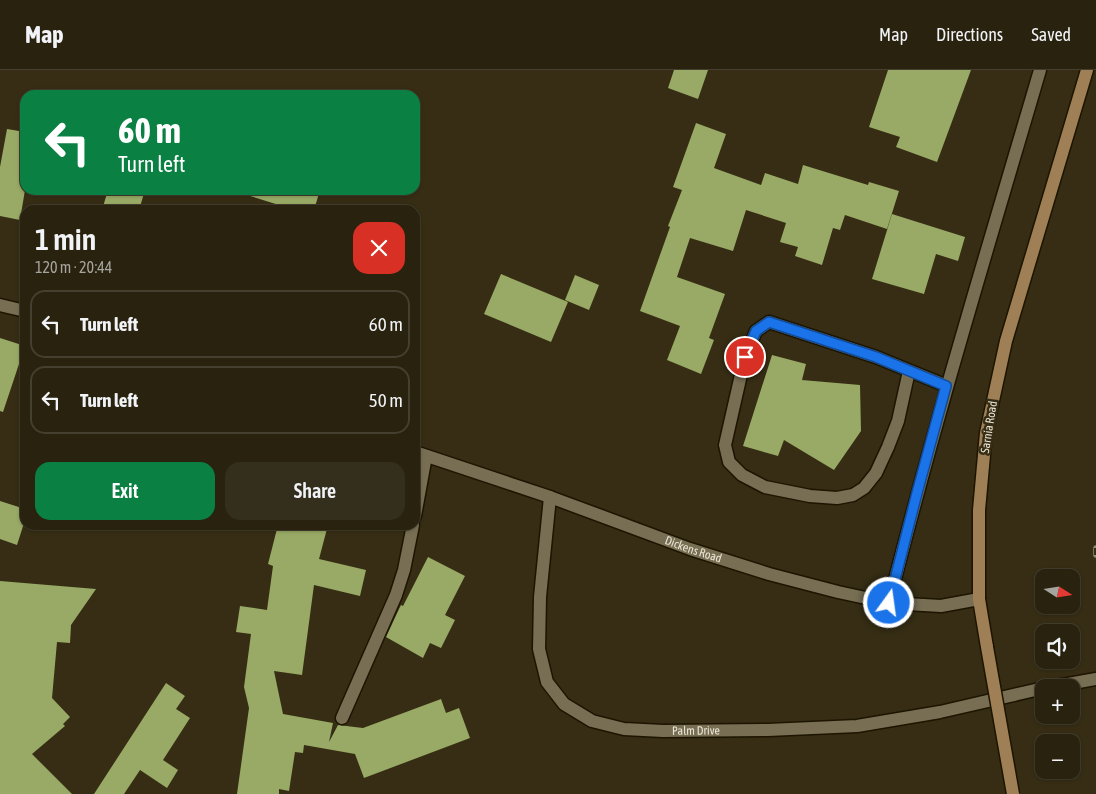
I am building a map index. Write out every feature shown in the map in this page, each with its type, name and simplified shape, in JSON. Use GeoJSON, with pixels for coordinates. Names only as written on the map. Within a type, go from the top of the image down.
{"type":"FeatureCollection","features":[{"type":"Feature","properties":{"kind":"main road","name":"Sarnia Road"},"geometry":{"type":"LineString","coordinates":[[1013,794],[979,599],[979,510],[986,432],[1006,341],[1087,70]]}},
{"type":"Feature","properties":{"kind":"street"},"geometry":{"type":"LineString","coordinates":[[889,603],[946,386],[1040,70]]}},
{"type":"Feature","properties":{"kind":"street"},"geometry":{"type":"LineString","coordinates":[[0,305],[20,310]]}},
{"type":"Feature","properties":{"kind":"street"},"geometry":{"type":"LineString","coordinates":[[909,371],[898,421],[888,447],[876,472],[864,488],[853,495],[837,498],[810,496],[765,488],[742,475],[729,462],[725,445],[745,357],[756,331],[769,322],[876,357],[946,386]]}},
{"type":"Feature","properties":{"kind":"street","name":"Dickens Road"},"geometry":{"type":"LineString","coordinates":[[421,454],[550,497],[690,548],[769,574],[838,592],[889,603],[941,606],[979,599]]}},
{"type":"Feature","properties":{"kind":"street","name":"Palm Drive"},"geometry":{"type":"LineString","coordinates":[[550,497],[540,597],[539,649],[547,682],[564,704],[592,721],[624,729],[663,731],[768,730],[857,726],[940,712],[1035,690]]}},
{"type":"Feature","properties":{"kind":"street"},"geometry":{"type":"LineString","coordinates":[[342,718],[396,595],[404,570],[412,530]]}},
{"type":"Feature","properties":{"kind":"street","name":"Palm Drive"},"geometry":{"type":"LineString","coordinates":[[1080,682],[1096,679]]}},
{"type":"Feature","properties":{"kind":"building"},"geometry":{"type":"Polygon","coordinates":[[[674,70],[708,70],[698,99],[668,88],[674,70]]]}},
{"type":"Feature","properties":{"kind":"building"},"geometry":{"type":"Polygon","coordinates":[[[888,70],[971,70],[937,162],[896,147],[900,137],[869,127],[888,70]]]}},
{"type":"Feature","properties":{"kind":"building"},"geometry":{"type":"Polygon","coordinates":[[[696,123],[726,134],[714,168],[761,185],[765,173],[798,184],[803,165],[868,185],[869,182],[899,191],[887,229],[845,215],[840,230],[833,228],[822,265],[795,256],[798,247],[780,242],[786,223],[746,210],[733,251],[690,238],[677,277],[725,294],[709,338],[714,340],[701,374],[667,360],[680,326],[640,311],[682,190],[673,187],[696,123]]]}},
{"type":"Feature","properties":{"kind":"building"},"geometry":{"type":"Polygon","coordinates":[[[7,129],[20,131],[20,195],[24,195],[22,205],[20,205],[20,220],[0,216],[0,167],[7,129]]]}},
{"type":"Feature","properties":{"kind":"building"},"geometry":{"type":"Polygon","coordinates":[[[106,195],[144,195],[140,205],[104,205],[106,195]]]}},
{"type":"Feature","properties":{"kind":"building"},"geometry":{"type":"Polygon","coordinates":[[[247,195],[318,195],[316,205],[279,205],[247,195]]]}},
{"type":"Feature","properties":{"kind":"building"},"geometry":{"type":"Polygon","coordinates":[[[892,214],[965,237],[958,261],[936,254],[924,294],[872,279],[892,214]]]}},
{"type":"Feature","properties":{"kind":"building"},"geometry":{"type":"Polygon","coordinates":[[[501,274],[568,302],[551,342],[484,314],[501,274]]]}},
{"type":"Feature","properties":{"kind":"building"},"geometry":{"type":"Polygon","coordinates":[[[575,275],[599,285],[589,310],[565,300],[575,275]]]}},
{"type":"Feature","properties":{"kind":"building"},"geometry":{"type":"Polygon","coordinates":[[[0,338],[20,344],[20,361],[3,412],[0,411],[0,338]]]}},
{"type":"Feature","properties":{"kind":"building"},"geometry":{"type":"Polygon","coordinates":[[[772,355],[806,364],[802,380],[860,385],[861,431],[834,470],[784,440],[778,456],[743,446],[772,355]]]}},
{"type":"Feature","properties":{"kind":"building"},"geometry":{"type":"Polygon","coordinates":[[[0,501],[20,507],[20,530],[22,530],[17,545],[0,539],[0,501]]]}},
{"type":"Feature","properties":{"kind":"building"},"geometry":{"type":"Polygon","coordinates":[[[277,530],[327,530],[319,559],[366,570],[360,596],[314,585],[302,675],[274,671],[283,714],[333,723],[329,742],[338,725],[363,728],[441,699],[446,713],[459,708],[470,738],[364,778],[355,754],[304,745],[303,753],[295,752],[289,791],[279,789],[279,794],[237,794],[249,708],[244,687],[251,634],[236,632],[240,606],[267,610],[273,566],[268,564],[277,530]]]}},
{"type":"Feature","properties":{"kind":"building"},"geometry":{"type":"Polygon","coordinates":[[[428,557],[465,576],[445,615],[455,620],[441,648],[430,643],[423,658],[386,637],[401,605],[403,606],[428,557]]]}},
{"type":"Feature","properties":{"kind":"building"},"geometry":{"type":"Polygon","coordinates":[[[0,581],[96,589],[71,625],[70,643],[57,642],[52,698],[70,717],[63,724],[65,726],[32,754],[72,794],[0,794],[0,581]]]}},
{"type":"Feature","properties":{"kind":"building"},"geometry":{"type":"Polygon","coordinates":[[[166,683],[185,696],[176,709],[190,718],[163,760],[178,770],[167,788],[140,770],[124,794],[94,794],[166,683]]]}},
{"type":"Feature","properties":{"kind":"railway"},"geometry":{"type":"LineString","coordinates":[[1096,548],[1096,555]]}},
{"type":"Feature","properties":{"kind":"route"},"geometry":{"type":"LineString","coordinates":[[745,357],[756,331],[769,322],[876,357],[946,386],[889,603]]}}]}
